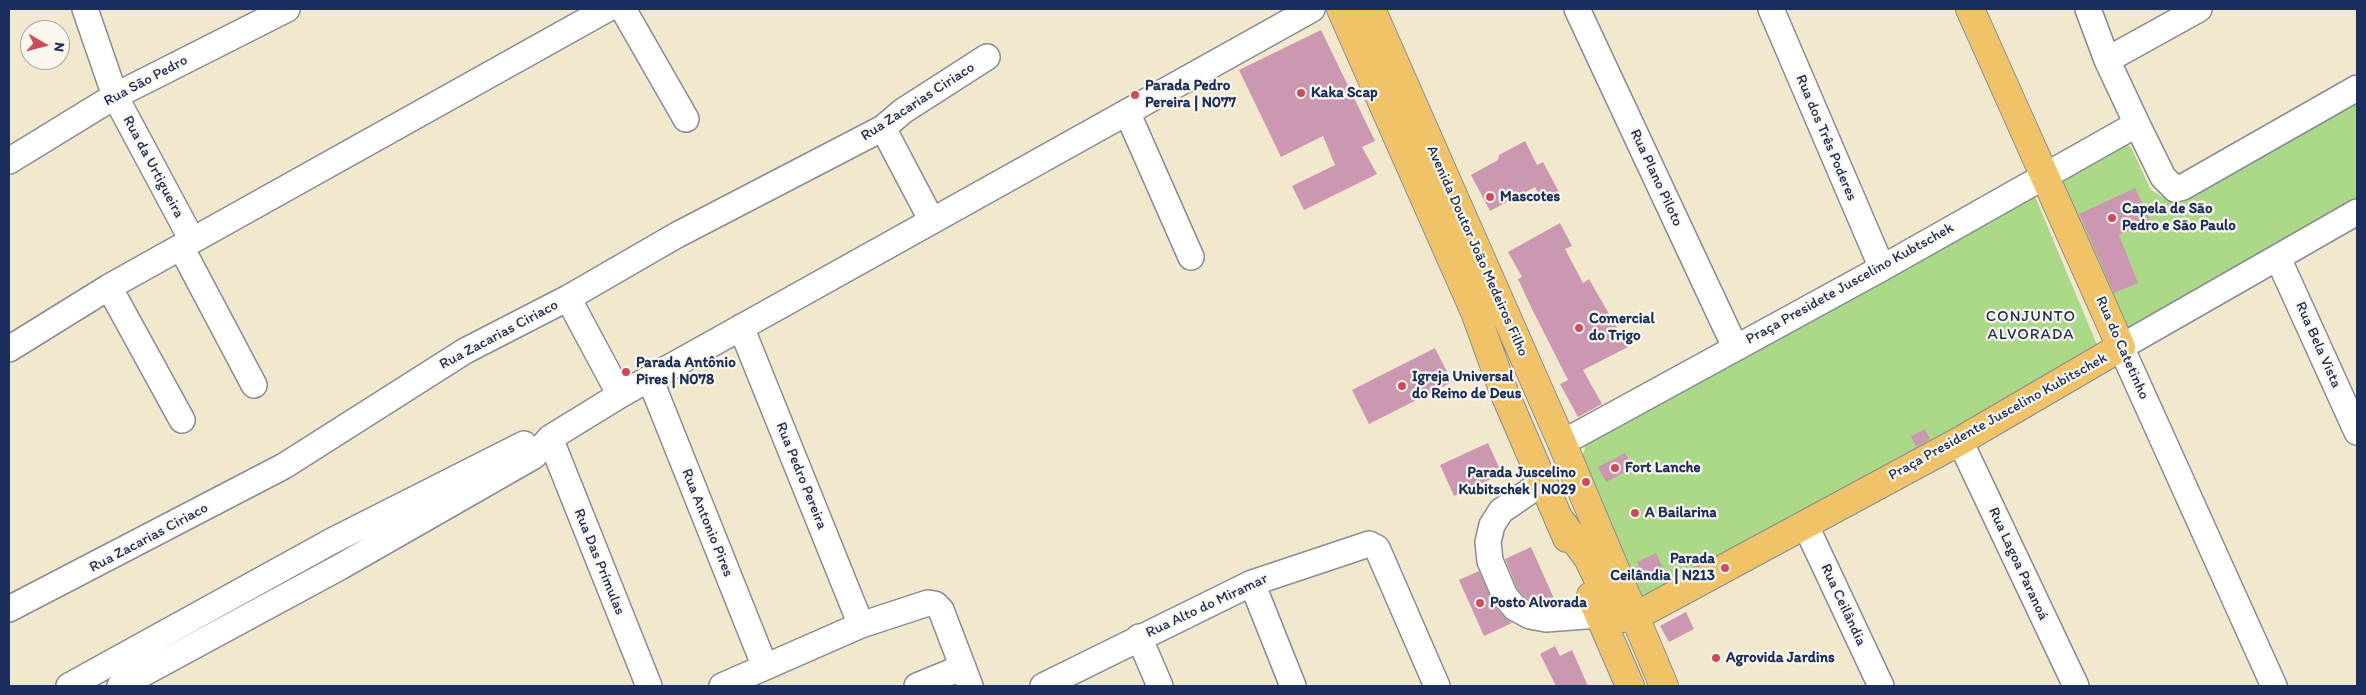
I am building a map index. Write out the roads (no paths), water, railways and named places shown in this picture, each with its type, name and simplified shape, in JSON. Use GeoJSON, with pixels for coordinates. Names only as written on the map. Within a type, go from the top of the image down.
{"type":"FeatureCollection","features":[{"type":"Feature","properties":{"kind":"main road","name":"Avenida Doutor João Medeiros Filho"},"geometry":{"type":"LineString","coordinates":[[1341,9],[1475,312],[1504,392],[1630,686]]}},
{"type":"Feature","properties":{"kind":"main road","name":"Avenida Doutor João Medeiros Filho"},"geometry":{"type":"LineString","coordinates":[[1371,9],[1562,443],[1664,686]]}},
{"type":"Feature","properties":{"kind":"main road","name":"Rua do Catetinho"},"geometry":{"type":"LineString","coordinates":[[1970,9],[2121,348]]}},
{"type":"Feature","properties":{"kind":"main road","name":"Praça Presidente Juscelino Kubitschek"},"geometry":{"type":"LineString","coordinates":[[1636,616],[1960,441],[2121,348]]}},
{"type":"Feature","properties":{"kind":"main road"},"geometry":{"type":"LineString","coordinates":[[1504,392],[1516,386],[1525,388],[1546,429],[1555,440],[1562,443]]}},
{"type":"Feature","properties":{"kind":"main road"},"geometry":{"type":"LineString","coordinates":[[1560,520],[1588,558],[1615,614],[1623,618],[1636,616]]}},
{"type":"Feature","properties":{"kind":"street","name":"Rua da Urtigueira"},"geometry":{"type":"LineString","coordinates":[[85,9],[115,96],[254,385]]}},
{"type":"Feature","properties":{"kind":"street","name":"Rua São Pedro"},"geometry":{"type":"LineString","coordinates":[[9,161],[115,96],[287,9]]}},
{"type":"Feature","properties":{"kind":"street"},"geometry":{"type":"LineString","coordinates":[[9,349],[109,287],[607,9]]}},
{"type":"Feature","properties":{"kind":"street"},"geometry":{"type":"LineString","coordinates":[[623,9],[686,119]]}},
{"type":"Feature","properties":{"kind":"street"},"geometry":{"type":"LineString","coordinates":[[120,686],[159,677],[344,564],[534,456],[550,438],[620,395],[1312,9]]}},
{"type":"Feature","properties":{"kind":"street","name":"Rua Plano Piloto"},"geometry":{"type":"LineString","coordinates":[[1577,9],[1735,347]]}},
{"type":"Feature","properties":{"kind":"street","name":"Rua dos Três Poderes"},"geometry":{"type":"LineString","coordinates":[[1770,9],[1882,268]]}},
{"type":"Feature","properties":{"kind":"street"},"geometry":{"type":"LineString","coordinates":[[2088,9],[2107,60],[2137,124],[2163,177],[2175,189],[2183,187],[2357,88]]}},
{"type":"Feature","properties":{"kind":"street"},"geometry":{"type":"LineString","coordinates":[[2107,60],[2199,9]]}},
{"type":"Feature","properties":{"kind":"street","name":"Rua Zacarias Ciriaco"},"geometry":{"type":"LineString","coordinates":[[9,610],[284,466],[322,444],[377,405],[465,351],[568,298],[676,234],[883,128],[903,111],[987,57]]}},
{"type":"Feature","properties":{"kind":"street"},"geometry":{"type":"LineString","coordinates":[[1128,112],[1191,257]]}},
{"type":"Feature","properties":{"kind":"street","name":"Praça Presidete Juscelino Kubtschek"},"geometry":{"type":"LineString","coordinates":[[1562,443],[1882,268],[2137,124]]}},
{"type":"Feature","properties":{"kind":"street"},"geometry":{"type":"LineString","coordinates":[[883,128],[932,221]]}},
{"type":"Feature","properties":{"kind":"street","name":"Praça Presidente Juscelino Kubitschek"},"geometry":{"type":"LineString","coordinates":[[2121,348],[2357,212]]}},
{"type":"Feature","properties":{"kind":"street","name":"Rua Bela Vista"},"geometry":{"type":"LineString","coordinates":[[2278,258],[2357,432]]}},
{"type":"Feature","properties":{"kind":"street"},"geometry":{"type":"LineString","coordinates":[[109,287],[182,420]]}},
{"type":"Feature","properties":{"kind":"street"},"geometry":{"type":"LineString","coordinates":[[568,298],[620,395]]}},
{"type":"Feature","properties":{"kind":"street","name":"Rua Pedro Pereira"},"geometry":{"type":"LineString","coordinates":[[741,327],[861,625]]}},
{"type":"Feature","properties":{"kind":"street","name":"Rua do Catetinho"},"geometry":{"type":"LineString","coordinates":[[2121,348],[2274,686]]}},
{"type":"Feature","properties":{"kind":"street","name":"Rua Antonio Pires"},"geometry":{"type":"LineString","coordinates":[[650,379],[765,668]]}},
{"type":"Feature","properties":{"kind":"street"},"geometry":{"type":"LineString","coordinates":[[70,686],[332,541],[529,441],[550,438]]}},
{"type":"Feature","properties":{"kind":"street","name":"Rua Das Prímulas"},"geometry":{"type":"LineString","coordinates":[[550,438],[648,686]]}},
{"type":"Feature","properties":{"kind":"street","name":"Rua Lagoa Paranoá"},"geometry":{"type":"LineString","coordinates":[[1960,441],[2076,686]]}},
{"type":"Feature","properties":{"kind":"street"},"geometry":{"type":"LineString","coordinates":[[1543,482],[1501,511],[1492,525],[1488,542],[1490,561],[1505,596],[1515,608],[1530,616],[1546,619],[1599,615]]}},
{"type":"Feature","properties":{"kind":"street","name":"Rua Ceilândia"},"geometry":{"type":"LineString","coordinates":[[1805,524],[1881,686]]}},
{"type":"Feature","properties":{"kind":"street"},"geometry":{"type":"LineString","coordinates":[[332,541],[344,564]]}},
{"type":"Feature","properties":{"kind":"street","name":"Rua Alto do Miramar"},"geometry":{"type":"LineString","coordinates":[[1043,686],[1252,582],[1369,544],[1377,548],[1437,686]]}},
{"type":"Feature","properties":{"kind":"street"},"geometry":{"type":"LineString","coordinates":[[1252,582],[1294,686]]}},
{"type":"Feature","properties":{"kind":"street"},"geometry":{"type":"LineString","coordinates":[[722,686],[861,625],[921,604],[935,604],[941,610],[966,677],[917,686]]}},
{"type":"Feature","properties":{"kind":"street"},"geometry":{"type":"LineString","coordinates":[[1139,637],[1160,686]]}},
{"type":"Feature","properties":{"kind":"street"},"geometry":{"type":"LineString","coordinates":[[143,645],[159,677]]}},
{"type":"Feature","properties":{"kind":"place","name":"Kaka Scap"},"geometry":{"type":"Point","coordinates":[1301,93]}},
{"type":"Feature","properties":{"kind":"place","name":"Parada Pedro Pereira | N077"},"geometry":{"type":"Point","coordinates":[1135,95]}},
{"type":"Feature","properties":{"kind":"place","name":"Mascotes"},"geometry":{"type":"Point","coordinates":[1490,197]}},
{"type":"Feature","properties":{"kind":"place","name":"Capela de São Pedro e São Paulo"},"geometry":{"type":"Point","coordinates":[2112,218]}},
{"type":"Feature","properties":{"kind":"place","name":"Comercial do Trigo"},"geometry":{"type":"Point","coordinates":[1579,328]}},
{"type":"Feature","properties":{"kind":"place","name":"Parada Antônio Pires | N078"},"geometry":{"type":"Point","coordinates":[626,372]}},
{"type":"Feature","properties":{"kind":"place","name":"Igreja Universal do Reino de Deus"},"geometry":{"type":"Point","coordinates":[1402,386]}},
{"type":"Feature","properties":{"kind":"place","name":"Fort Lanche"},"geometry":{"type":"Point","coordinates":[1615,468]}},
{"type":"Feature","properties":{"kind":"place","name":"Parada Juscelino Kubitschek | N029"},"geometry":{"type":"Point","coordinates":[1586,482]}},
{"type":"Feature","properties":{"kind":"place","name":"A Bailarina"},"geometry":{"type":"Point","coordinates":[1635,513]}},
{"type":"Feature","properties":{"kind":"place","name":"Parada Ceilândia | N213"},"geometry":{"type":"Point","coordinates":[1725,568]}},
{"type":"Feature","properties":{"kind":"place","name":"Posto Alvorada"},"geometry":{"type":"Point","coordinates":[1480,603]}},
{"type":"Feature","properties":{"kind":"place","name":"Agrovida Jardins"},"geometry":{"type":"Point","coordinates":[1716,658]}},
{"type":"Feature","properties":{"kind":"district","name":"CONJUNTO ALVORADA"},"geometry":{"type":"Point","coordinates":[2031,326]}}]}
